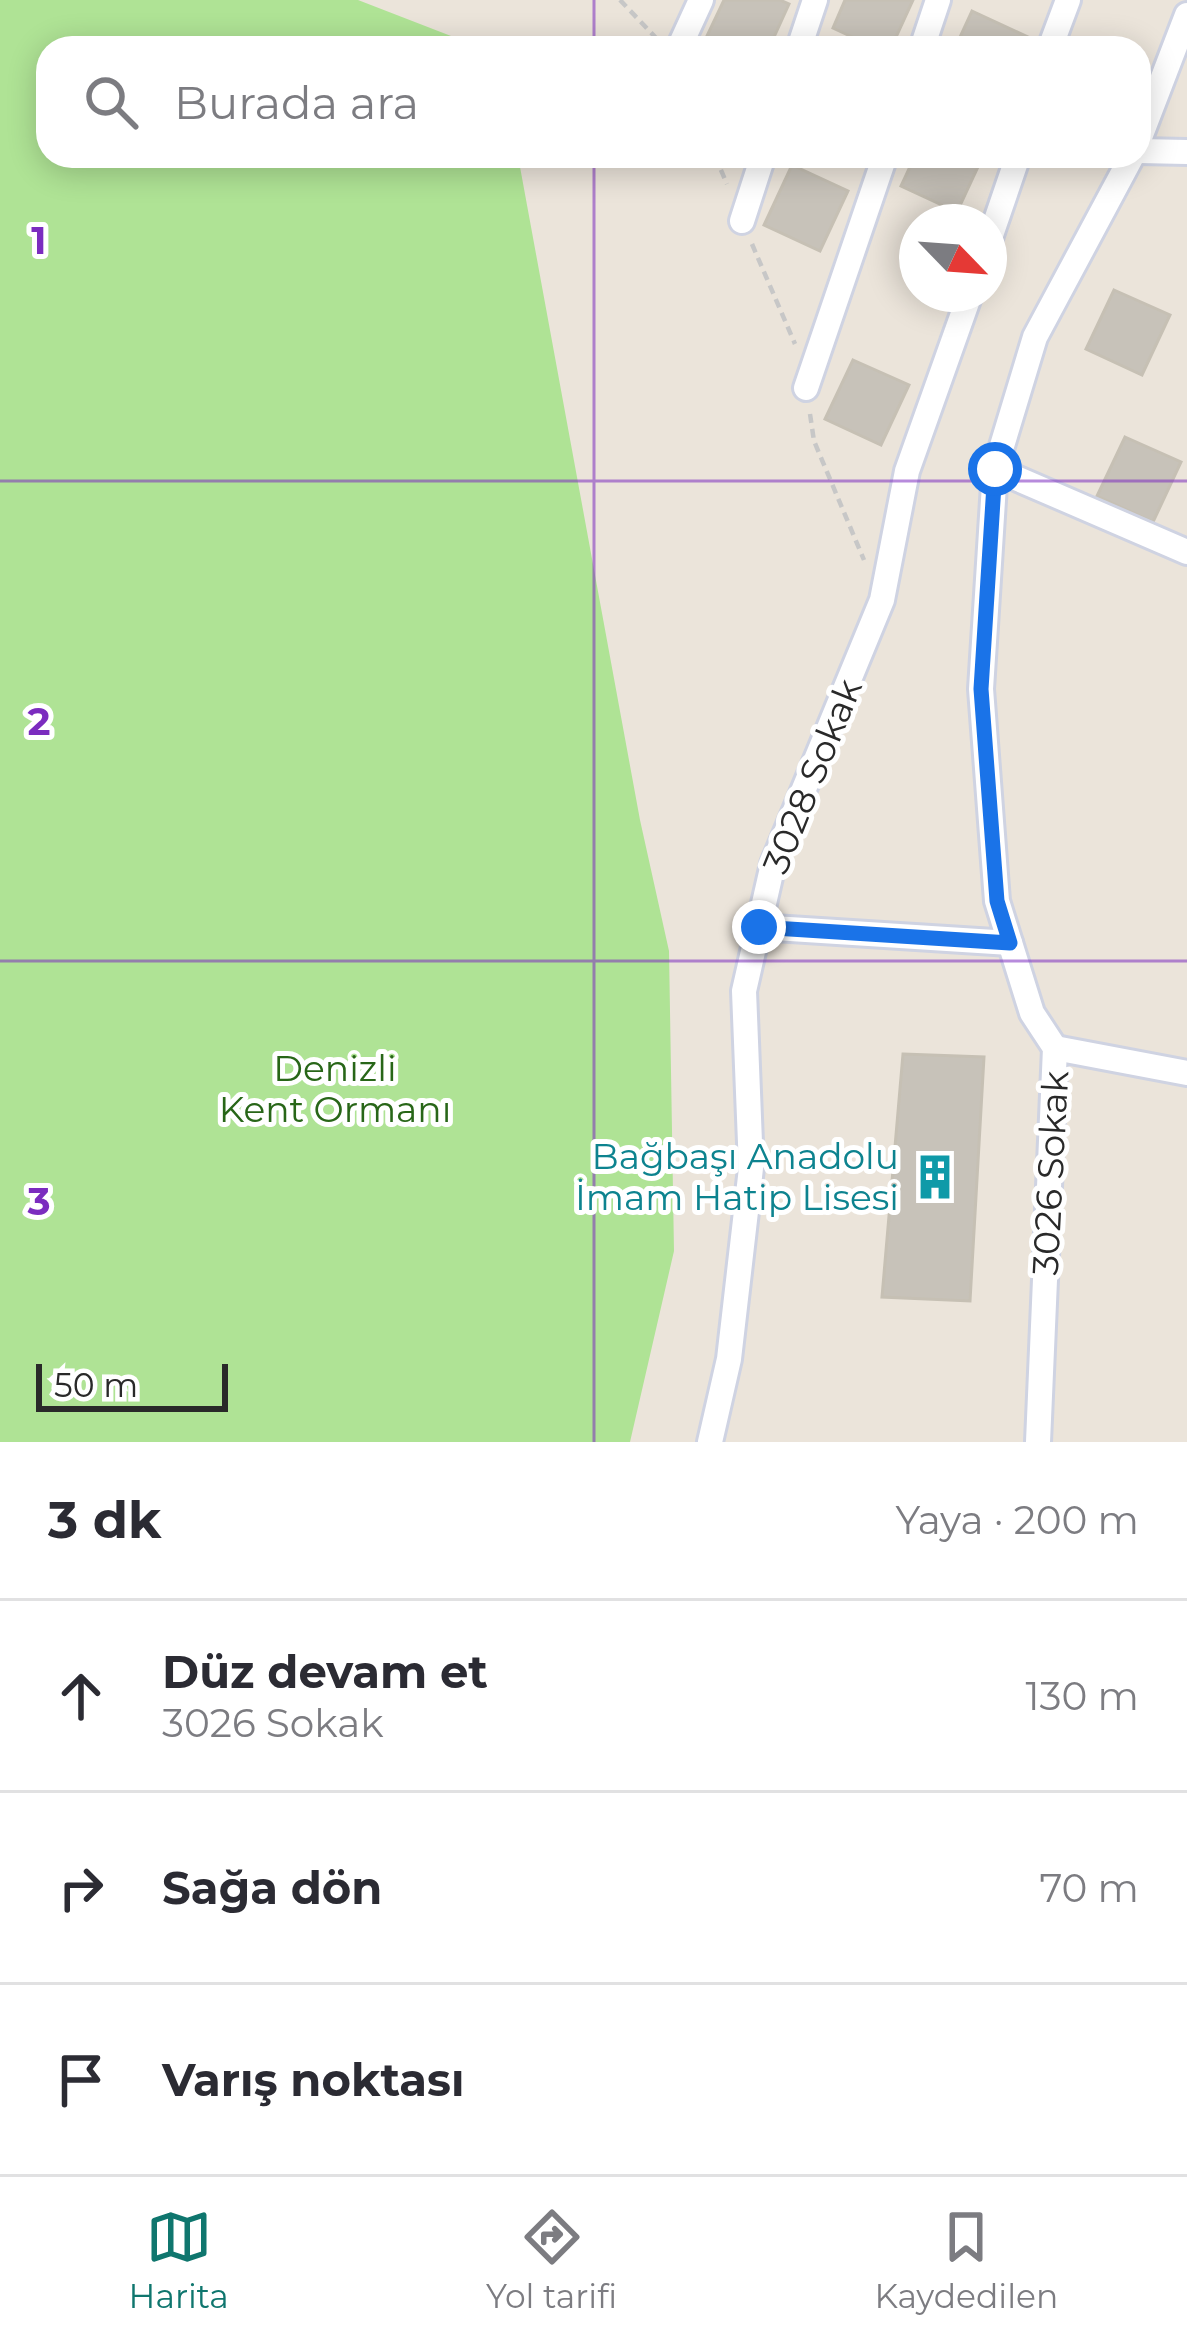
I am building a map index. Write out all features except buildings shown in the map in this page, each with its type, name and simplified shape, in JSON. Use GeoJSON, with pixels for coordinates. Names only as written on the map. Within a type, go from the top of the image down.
{"type":"FeatureCollection","features":[{"type":"Feature","properties":{"kind":"street"},"geometry":{"type":"LineString","coordinates":[[684,36],[701,0]]}},
{"type":"Feature","properties":{"kind":"street"},"geometry":{"type":"LineString","coordinates":[[803,36],[815,0]]}},
{"type":"Feature","properties":{"kind":"street"},"geometry":{"type":"LineString","coordinates":[[926,36],[938,0]]}},
{"type":"Feature","properties":{"kind":"street"},"geometry":{"type":"LineString","coordinates":[[1054,36],[1068,0]]}},
{"type":"Feature","properties":{"kind":"street"},"geometry":{"type":"LineString","coordinates":[[1151,109],[1187,15]]}},
{"type":"Feature","properties":{"kind":"street"},"geometry":{"type":"LineString","coordinates":[[1151,153],[1187,152]]}},
{"type":"Feature","properties":{"kind":"street"},"geometry":{"type":"LineString","coordinates":[[742,221],[760,168]]}},
{"type":"Feature","properties":{"kind":"street"},"geometry":{"type":"LineString","coordinates":[[806,388],[881,168]]}},
{"type":"Feature","properties":{"kind":"street"},"geometry":{"type":"LineString","coordinates":[[1002,204],[1014,168]]}},
{"type":"Feature","properties":{"kind":"street","name":"3026 Sokak"},"geometry":{"type":"LineString","coordinates":[[1038,1442],[1055,1048],[1032,1012],[997,901],[981,689],[995,469],[1035,337],[1128,168]]}},
{"type":"Feature","properties":{"kind":"street","name":"3028 Sokak"},"geometry":{"type":"LineString","coordinates":[[710,1442],[729,1359],[751,1168],[744,991],[773,863],[882,600],[907,471],[964,312]]}},
{"type":"Feature","properties":{"kind":"street"},"geometry":{"type":"LineString","coordinates":[[995,469],[1187,552]]}},
{"type":"Feature","properties":{"kind":"street"},"geometry":{"type":"LineString","coordinates":[[759,927],[1010,943]]}},
{"type":"Feature","properties":{"kind":"street"},"geometry":{"type":"LineString","coordinates":[[1055,1048],[1187,1073]]}},
{"type":"Feature","properties":{"kind":"path"},"geometry":{"type":"LineString","coordinates":[[620,0],[654,36]]}},
{"type":"Feature","properties":{"kind":"green space","name":"Denizli Kent Ormanı"},"geometry":{"type":"Polygon","coordinates":[[[0,0],[358,0],[451,36],[36,36],[36,168],[520,168],[640,820],[669,951],[674,1251],[630,1442],[0,1442],[0,0]]]}},
{"type":"Feature","properties":{"kind":"place","name":"Bağbaşı Anadolu İmam Hatip Lisesi"},"geometry":{"type":"Point","coordinates":[935,1177]}},
{"type":"Feature","properties":{"kind":"route"},"geometry":{"type":"LineString","coordinates":[[759,927],[1010,943],[997,901],[981,689],[995,469]]}}]}
